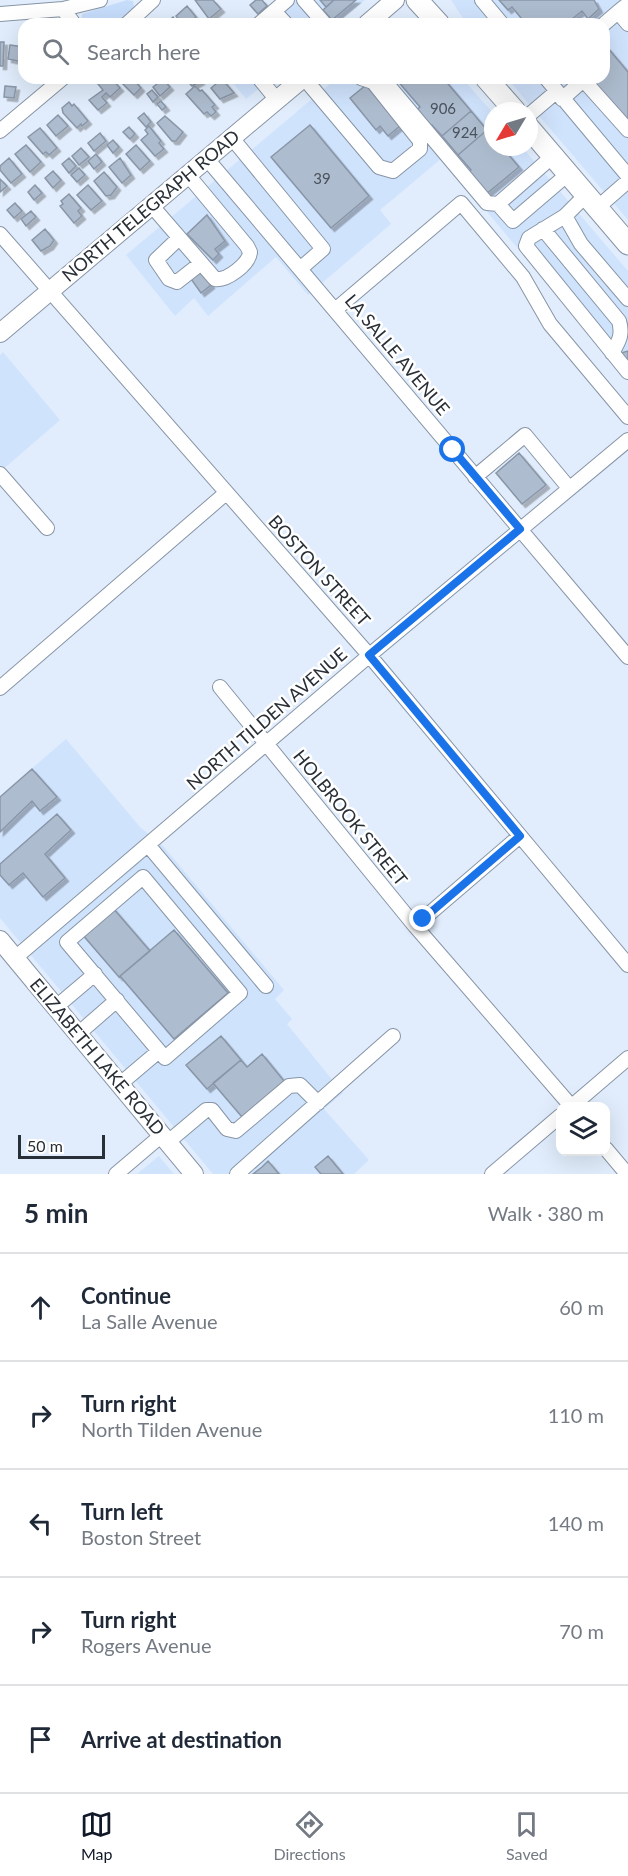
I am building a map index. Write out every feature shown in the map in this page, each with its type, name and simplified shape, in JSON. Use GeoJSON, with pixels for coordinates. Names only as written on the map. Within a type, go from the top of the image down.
{"type":"FeatureCollection","features":[{"type":"Feature","properties":{"kind":"highway"},"geometry":{"type":"LineString","coordinates":[[417,0],[434,18]]}},
{"type":"Feature","properties":{"kind":"highway"},"geometry":{"type":"LineString","coordinates":[[491,84],[507,102]]}},
{"type":"Feature","properties":{"kind":"highway"},"geometry":{"type":"LineString","coordinates":[[538,138],[628,244]]}},
{"type":"Feature","properties":{"kind":"main road"},"geometry":{"type":"LineString","coordinates":[[374,18],[395,0]]}},
{"type":"Feature","properties":{"kind":"main road","name":"NORTH TELEGRAPH ROAD"},"geometry":{"type":"LineString","coordinates":[[0,333],[297,84]]}},
{"type":"Feature","properties":{"kind":"main road","name":"ELIZABETH LAKE ROAD"},"geometry":{"type":"LineString","coordinates":[[0,940],[194,1174]]}},
{"type":"Feature","properties":{"kind":"street"},"geometry":{"type":"LineString","coordinates":[[0,14],[63,9],[100,0]]}},
{"type":"Feature","properties":{"kind":"street"},"geometry":{"type":"LineString","coordinates":[[134,18],[153,0]]}},
{"type":"Feature","properties":{"kind":"street"},"geometry":{"type":"LineString","coordinates":[[266,18],[287,0]]}},
{"type":"Feature","properties":{"kind":"street"},"geometry":{"type":"LineString","coordinates":[[304,0],[319,18]]}},
{"type":"Feature","properties":{"kind":"street"},"geometry":{"type":"LineString","coordinates":[[482,0],[497,18]]}},
{"type":"Feature","properties":{"kind":"street"},"geometry":{"type":"LineString","coordinates":[[610,18],[621,6],[628,24]]}},
{"type":"Feature","properties":{"kind":"street"},"geometry":{"type":"LineString","coordinates":[[63,9],[70,18]]}},
{"type":"Feature","properties":{"kind":"street"},"geometry":{"type":"LineString","coordinates":[[274,11],[280,18]]}},
{"type":"Feature","properties":{"kind":"street"},"geometry":{"type":"LineString","coordinates":[[0,131],[56,84]]}},
{"type":"Feature","properties":{"kind":"street"},"geometry":{"type":"LineString","coordinates":[[264,84],[277,100]]}},
{"type":"Feature","properties":{"kind":"street"},"geometry":{"type":"LineString","coordinates":[[309,84],[379,167],[393,171],[420,149],[420,141],[375,84]]}},
{"type":"Feature","properties":{"kind":"street"},"geometry":{"type":"LineString","coordinates":[[387,84],[484,200],[492,205],[498,204],[553,156]]}},
{"type":"Feature","properties":{"kind":"street"},"geometry":{"type":"LineString","coordinates":[[550,84],[628,176]]}},
{"type":"Feature","properties":{"kind":"street"},"geometry":{"type":"LineString","coordinates":[[538,110],[578,84]]}},
{"type":"Feature","properties":{"kind":"street"},"geometry":{"type":"LineString","coordinates":[[587,84],[628,130]]}},
{"type":"Feature","properties":{"kind":"street"},"geometry":{"type":"LineString","coordinates":[[232,138],[323,249],[300,269]]}},
{"type":"Feature","properties":{"kind":"street","name":"LA SALLE AVENUE"},"geometry":{"type":"LineString","coordinates":[[207,159],[628,657]]}},
{"type":"Feature","properties":{"kind":"street"},"geometry":{"type":"LineString","coordinates":[[498,204],[510,220],[516,219],[568,174]]}},
{"type":"Feature","properties":{"kind":"street"},"geometry":{"type":"LineString","coordinates":[[152,206],[215,279],[226,278],[250,257],[250,252],[188,175]]}},
{"type":"Feature","properties":{"kind":"street"},"geometry":{"type":"LineString","coordinates":[[628,181],[543,229],[529,238],[526,246],[628,372]]}},
{"type":"Feature","properties":{"kind":"street"},"geometry":{"type":"LineString","coordinates":[[335,310],[461,203],[523,277],[550,324],[628,417]]}},
{"type":"Feature","properties":{"kind":"street"},"geometry":{"type":"LineString","coordinates":[[565,216],[581,244],[628,298]]}},
{"type":"Feature","properties":{"kind":"street"},"geometry":{"type":"LineString","coordinates":[[239,237],[260,220]]}},
{"type":"Feature","properties":{"kind":"street"},"geometry":{"type":"LineString","coordinates":[[543,229],[619,321],[620,341],[612,353]]}},
{"type":"Feature","properties":{"kind":"street","name":"BOSTON STREET"},"geometry":{"type":"LineString","coordinates":[[0,234],[369,655],[628,965]]}},
{"type":"Feature","properties":{"kind":"street"},"geometry":{"type":"LineString","coordinates":[[179,238],[156,260],[169,279],[177,282],[200,264]]}},
{"type":"Feature","properties":{"kind":"street"},"geometry":{"type":"LineString","coordinates":[[475,477],[525,435],[569,489]]}},
{"type":"Feature","properties":{"kind":"street","name":"NORTH TILDEN AVENUE"},"geometry":{"type":"LineString","coordinates":[[15,958],[369,655],[628,440]]}},
{"type":"Feature","properties":{"kind":"street"},"geometry":{"type":"LineString","coordinates":[[0,474],[47,528]]}},
{"type":"Feature","properties":{"kind":"street"},"geometry":{"type":"LineString","coordinates":[[0,687],[226,493]]}},
{"type":"Feature","properties":{"kind":"street","name":"HOLBROOK STREET"},"geometry":{"type":"LineString","coordinates":[[220,687],[415,926],[567,1102]]}},
{"type":"Feature","properties":{"kind":"street"},"geometry":{"type":"LineString","coordinates":[[415,926],[520,836]]}},
{"type":"Feature","properties":{"kind":"street"},"geometry":{"type":"LineString","coordinates":[[148,845],[262,982],[240,993],[165,1058],[68,942],[143,877],[240,993]]}},
{"type":"Feature","properties":{"kind":"street"},"geometry":{"type":"LineString","coordinates":[[101,884],[114,900]]}},
{"type":"Feature","properties":{"kind":"street"},"geometry":{"type":"LineString","coordinates":[[171,909],[188,893]]}},
{"type":"Feature","properties":{"kind":"street"},"geometry":{"type":"LineString","coordinates":[[192,935],[210,919]]}},
{"type":"Feature","properties":{"kind":"street"},"geometry":{"type":"LineString","coordinates":[[56,1007],[95,974]]}},
{"type":"Feature","properties":{"kind":"street"},"geometry":{"type":"LineString","coordinates":[[78,1034],[117,1000]]}},
{"type":"Feature","properties":{"kind":"street"},"geometry":{"type":"LineString","coordinates":[[237,1174],[393,1036]]}},
{"type":"Feature","properties":{"kind":"street"},"geometry":{"type":"LineString","coordinates":[[120,1084],[159,1051]]}},
{"type":"Feature","properties":{"kind":"street"},"geometry":{"type":"LineString","coordinates":[[577,1102],[628,1058]]}},
{"type":"Feature","properties":{"kind":"street"},"geometry":{"type":"LineString","coordinates":[[116,1174],[206,1110],[212,1110],[227,1130],[236,1131],[289,1086],[300,1085],[318,1103]]}},
{"type":"Feature","properties":{"kind":"street"},"geometry":{"type":"LineString","coordinates":[[492,1174],[556,1120]]}},
{"type":"Feature","properties":{"kind":"street"},"geometry":{"type":"LineString","coordinates":[[610,1154],[627,1174]]}},
{"type":"Feature","properties":{"kind":"shaded area"},"geometry":{"type":"Polygon","coordinates":[[[127,0],[133,1],[134,8],[123,18],[82,18],[82,14],[127,0]]]}},
{"type":"Feature","properties":{"kind":"shaded area"},"geometry":{"type":"Polygon","coordinates":[[[278,0],[365,0],[343,18],[256,18],[278,0]]]}},
{"type":"Feature","properties":{"kind":"shaded area"},"geometry":{"type":"Polygon","coordinates":[[[451,0],[628,0],[628,220],[538,114],[538,102],[527,102],[512,84],[610,84],[610,18],[463,18],[451,0]]]}},
{"type":"Feature","properties":{"kind":"shaded area"},"geometry":{"type":"Polygon","coordinates":[[[234,84],[265,84],[246,99],[234,84]]]}},
{"type":"Feature","properties":{"kind":"shaded area"},"geometry":{"type":"Polygon","coordinates":[[[330,84],[467,84],[484,103],[484,156],[530,156],[628,271],[628,380],[442,158],[380,210],[391,224],[308,295],[276,257],[208,316],[194,298],[175,316],[126,255],[330,84]]]}},
{"type":"Feature","properties":{"kind":"shaded area"},"geometry":{"type":"Polygon","coordinates":[[[3,352],[60,420],[0,472],[0,355],[3,352]]]}},
{"type":"Feature","properties":{"kind":"shaded area"},"geometry":{"type":"Polygon","coordinates":[[[66,739],[140,827],[163,846],[284,990],[275,999],[292,1019],[287,1024],[343,1093],[324,1109],[369,1160],[354,1174],[213,1174],[0,918],[0,796],[66,739]]]}},
{"type":"Feature","properties":{"kind":"shaded area"},"geometry":{"type":"Polygon","coordinates":[[[159,1156],[174,1174],[137,1174],[159,1156]]]}},
{"type":"Feature","properties":{"kind":"building"},"geometry":{"type":"Polygon","coordinates":[[[195,0],[213,0],[221,9],[208,18],[195,0]]]}},
{"type":"Feature","properties":{"kind":"building"},"geometry":{"type":"Polygon","coordinates":[[[256,0],[262,0],[267,6],[258,14],[250,5],[256,0]]]}},
{"type":"Feature","properties":{"kind":"building"},"geometry":{"type":"Polygon","coordinates":[[[320,0],[334,0],[326,7],[320,0]]]}},
{"type":"Feature","properties":{"kind":"building"},"geometry":{"type":"Polygon","coordinates":[[[334,0],[356,0],[334,18],[330,18],[323,10],[334,0]]]}},
{"type":"Feature","properties":{"kind":"building"},"geometry":{"type":"Polygon","coordinates":[[[499,0],[594,0],[599,9],[589,18],[582,11],[573,18],[521,18],[512,7],[508,10],[499,0]]]}},
{"type":"Feature","properties":{"kind":"building"},"geometry":{"type":"Polygon","coordinates":[[[187,6],[196,17],[178,18],[176,16],[187,6]]]}},
{"type":"Feature","properties":{"kind":"building"},"geometry":{"type":"Polygon","coordinates":[[[0,42],[4,42],[3,66],[0,66],[0,42]]]}},
{"type":"Feature","properties":{"kind":"building"},"geometry":{"type":"Polygon","coordinates":[[[10,45],[18,46],[18,61],[8,59],[10,45]]]}},
{"type":"Feature","properties":{"kind":"building"},"geometry":{"type":"Polygon","coordinates":[[[610,51],[628,72],[628,123],[595,84],[610,84],[610,51]]]}},
{"type":"Feature","properties":{"kind":"building"},"geometry":{"type":"Polygon","coordinates":[[[98,84],[116,84],[120,88],[110,97],[106,93],[102,97],[107,103],[98,110],[89,100],[103,90],[98,84]]]}},
{"type":"Feature","properties":{"kind":"building"},"geometry":{"type":"Polygon","coordinates":[[[123,84],[138,84],[141,88],[134,95],[123,84]]]}},
{"type":"Feature","properties":{"kind":"building"},"geometry":{"type":"Polygon","coordinates":[[[157,84],[167,84],[170,87],[160,96],[153,87],[157,84]]]}},
{"type":"Feature","properties":{"kind":"building"},"geometry":{"type":"Polygon","coordinates":[[[216,84],[226,84],[234,93],[220,99],[211,88],[216,84]]]}},
{"type":"Feature","properties":{"kind":"building"},"geometry":{"type":"Polygon","coordinates":[[[400,84],[448,84],[471,111],[442,136],[432,125],[429,128],[415,111],[420,107],[400,84]]]}},
{"type":"Feature","properties":{"kind":"building"},"geometry":{"type":"Polygon","coordinates":[[[366,85],[400,126],[388,136],[380,126],[376,130],[350,98],[366,85]]]}},
{"type":"Feature","properties":{"kind":"building"},"geometry":{"type":"Polygon","coordinates":[[[5,86],[16,87],[14,98],[4,97],[5,86]]]}},
{"type":"Feature","properties":{"kind":"building"},"geometry":{"type":"Polygon","coordinates":[[[195,86],[200,91],[202,90],[215,105],[212,107],[216,112],[211,116],[207,112],[204,114],[186,94],[195,86]]]}},
{"type":"Feature","properties":{"kind":"building"},"geometry":{"type":"Polygon","coordinates":[[[152,90],[158,97],[153,102],[147,94],[152,90]]]}},
{"type":"Feature","properties":{"kind":"building"},"geometry":{"type":"Polygon","coordinates":[[[161,101],[166,107],[162,110],[157,104],[161,101]]]}},
{"type":"Feature","properties":{"kind":"building"},"geometry":{"type":"Polygon","coordinates":[[[69,102],[72,106],[74,104],[88,121],[82,126],[81,124],[77,128],[63,113],[62,108],[69,102]]]}},
{"type":"Feature","properties":{"kind":"building"},"geometry":{"type":"Polygon","coordinates":[[[471,111],[484,126],[484,133],[458,155],[442,136],[471,111]]]}},
{"type":"Feature","properties":{"kind":"building"},"geometry":{"type":"Polygon","coordinates":[[[144,113],[151,122],[146,127],[138,118],[144,113]]]}},
{"type":"Feature","properties":{"kind":"building"},"geometry":{"type":"Polygon","coordinates":[[[58,115],[68,126],[56,136],[47,125],[58,115]]]}},
{"type":"Feature","properties":{"kind":"building"},"geometry":{"type":"Polygon","coordinates":[[[165,116],[183,132],[176,141],[172,141],[157,123],[165,116]]]}},
{"type":"Feature","properties":{"kind":"building"},"geometry":{"type":"Polygon","coordinates":[[[310,125],[369,196],[331,228],[271,157],[310,125]]]}},
{"type":"Feature","properties":{"kind":"building"},"geometry":{"type":"Polygon","coordinates":[[[149,126],[161,141],[159,143],[164,149],[155,156],[141,140],[148,134],[145,130],[149,126]]]}},
{"type":"Feature","properties":{"kind":"building"},"geometry":{"type":"Polygon","coordinates":[[[129,127],[135,134],[130,139],[123,132],[129,127]]]}},
{"type":"Feature","properties":{"kind":"building"},"geometry":{"type":"Polygon","coordinates":[[[40,128],[57,148],[49,155],[46,152],[43,154],[28,137],[40,128]]]}},
{"type":"Feature","properties":{"kind":"building"},"geometry":{"type":"Polygon","coordinates":[[[100,133],[106,141],[94,151],[88,143],[100,133]]]}},
{"type":"Feature","properties":{"kind":"building"},"geometry":{"type":"Polygon","coordinates":[[[484,133],[484,156],[510,156],[519,167],[485,195],[467,173],[471,170],[458,155],[484,133]]]}},
{"type":"Feature","properties":{"kind":"building"},"geometry":{"type":"Polygon","coordinates":[[[113,140],[119,147],[113,153],[107,145],[113,140]]]}},
{"type":"Feature","properties":{"kind":"building"},"geometry":{"type":"Polygon","coordinates":[[[26,145],[41,162],[30,172],[15,154],[26,145]]]}},
{"type":"Feature","properties":{"kind":"building"},"geometry":{"type":"Polygon","coordinates":[[[136,145],[150,161],[140,170],[126,154],[136,145]]]}},
{"type":"Feature","properties":{"kind":"building"},"geometry":{"type":"Polygon","coordinates":[[[81,148],[89,157],[79,165],[72,156],[81,148]]]}},
{"type":"Feature","properties":{"kind":"building"},"geometry":{"type":"Polygon","coordinates":[[[96,154],[102,162],[94,169],[88,161],[96,154]]]}},
{"type":"Feature","properties":{"kind":"building"},"geometry":{"type":"Polygon","coordinates":[[[9,158],[22,174],[11,183],[0,170],[0,166],[9,158]]]}},
{"type":"Feature","properties":{"kind":"building"},"geometry":{"type":"Polygon","coordinates":[[[69,158],[76,166],[69,173],[62,164],[69,158]]]}},
{"type":"Feature","properties":{"kind":"building"},"geometry":{"type":"Polygon","coordinates":[[[120,158],[131,175],[122,183],[109,167],[120,158]]]}},
{"type":"Feature","properties":{"kind":"building"},"geometry":{"type":"Polygon","coordinates":[[[79,168],[85,175],[77,182],[71,175],[79,168]]]}},
{"type":"Feature","properties":{"kind":"building"},"geometry":{"type":"Polygon","coordinates":[[[53,171],[61,180],[53,188],[45,178],[53,171]]]}},
{"type":"Feature","properties":{"kind":"building"},"geometry":{"type":"Polygon","coordinates":[[[104,172],[117,187],[111,195],[106,196],[94,181],[104,172]]]}},
{"type":"Feature","properties":{"kind":"building"},"geometry":{"type":"Polygon","coordinates":[[[0,179],[7,186],[0,192],[0,179]]]}},
{"type":"Feature","properties":{"kind":"building"},"geometry":{"type":"Polygon","coordinates":[[[35,185],[42,193],[34,200],[28,192],[35,185]]]}},
{"type":"Feature","properties":{"kind":"building"},"geometry":{"type":"Polygon","coordinates":[[[88,185],[102,201],[91,210],[77,195],[88,185]]]}},
{"type":"Feature","properties":{"kind":"building"},"geometry":{"type":"Polygon","coordinates":[[[69,194],[81,208],[78,211],[82,216],[74,223],[60,206],[63,204],[61,201],[69,194]]]}},
{"type":"Feature","properties":{"kind":"building"},"geometry":{"type":"Polygon","coordinates":[[[15,203],[22,211],[14,218],[7,210],[15,203]]]}},
{"type":"Feature","properties":{"kind":"building"},"geometry":{"type":"Polygon","coordinates":[[[31,211],[36,217],[26,226],[21,219],[31,211]]]}},
{"type":"Feature","properties":{"kind":"building"},"geometry":{"type":"Polygon","coordinates":[[[207,215],[225,241],[215,249],[219,254],[213,260],[187,234],[207,215]]]}},
{"type":"Feature","properties":{"kind":"building"},"geometry":{"type":"Polygon","coordinates":[[[45,229],[54,240],[50,246],[41,251],[32,240],[45,229]]]}},
{"type":"Feature","properties":{"kind":"building"},"geometry":{"type":"Polygon","coordinates":[[[201,271],[211,285],[201,293],[191,279],[201,271]]]}},
{"type":"Feature","properties":{"kind":"building"},"geometry":{"type":"Polygon","coordinates":[[[628,351],[628,362],[624,363],[621,353],[628,351]]]}},
{"type":"Feature","properties":{"kind":"building"},"geometry":{"type":"Polygon","coordinates":[[[519,453],[546,485],[522,504],[496,473],[519,453]]]}},
{"type":"Feature","properties":{"kind":"building"},"geometry":{"type":"Polygon","coordinates":[[[32,769],[57,797],[40,811],[32,801],[0,832],[0,797],[32,769]]]}},
{"type":"Feature","properties":{"kind":"building"},"geometry":{"type":"Polygon","coordinates":[[[57,814],[71,830],[45,854],[65,878],[43,897],[23,873],[9,885],[0,875],[0,864],[57,814]]]}},
{"type":"Feature","properties":{"kind":"building"},"geometry":{"type":"Polygon","coordinates":[[[113,908],[150,951],[119,977],[82,934],[113,908]]]}},
{"type":"Feature","properties":{"kind":"building"},"geometry":{"type":"Polygon","coordinates":[[[174,930],[228,993],[174,1039],[120,976],[174,930]]]}},
{"type":"Feature","properties":{"kind":"building"},"geometry":{"type":"Polygon","coordinates":[[[221,1036],[241,1060],[207,1089],[186,1065],[221,1036]]]}},
{"type":"Feature","properties":{"kind":"building"},"geometry":{"type":"Polygon","coordinates":[[[262,1054],[284,1081],[242,1117],[213,1083],[241,1060],[247,1067],[262,1054]]]}},
{"type":"Feature","properties":{"kind":"building"},"geometry":{"type":"Polygon","coordinates":[[[328,1156],[343,1174],[321,1174],[315,1167],[328,1156]]]}},
{"type":"Feature","properties":{"kind":"building"},"geometry":{"type":"Polygon","coordinates":[[[268,1161],[279,1174],[253,1174],[262,1167],[268,1161]]]}},
{"type":"Feature","properties":{"kind":"route"},"geometry":{"type":"LineString","coordinates":[[423,919],[520,836],[369,655],[520,529],[453,450]]}}]}
